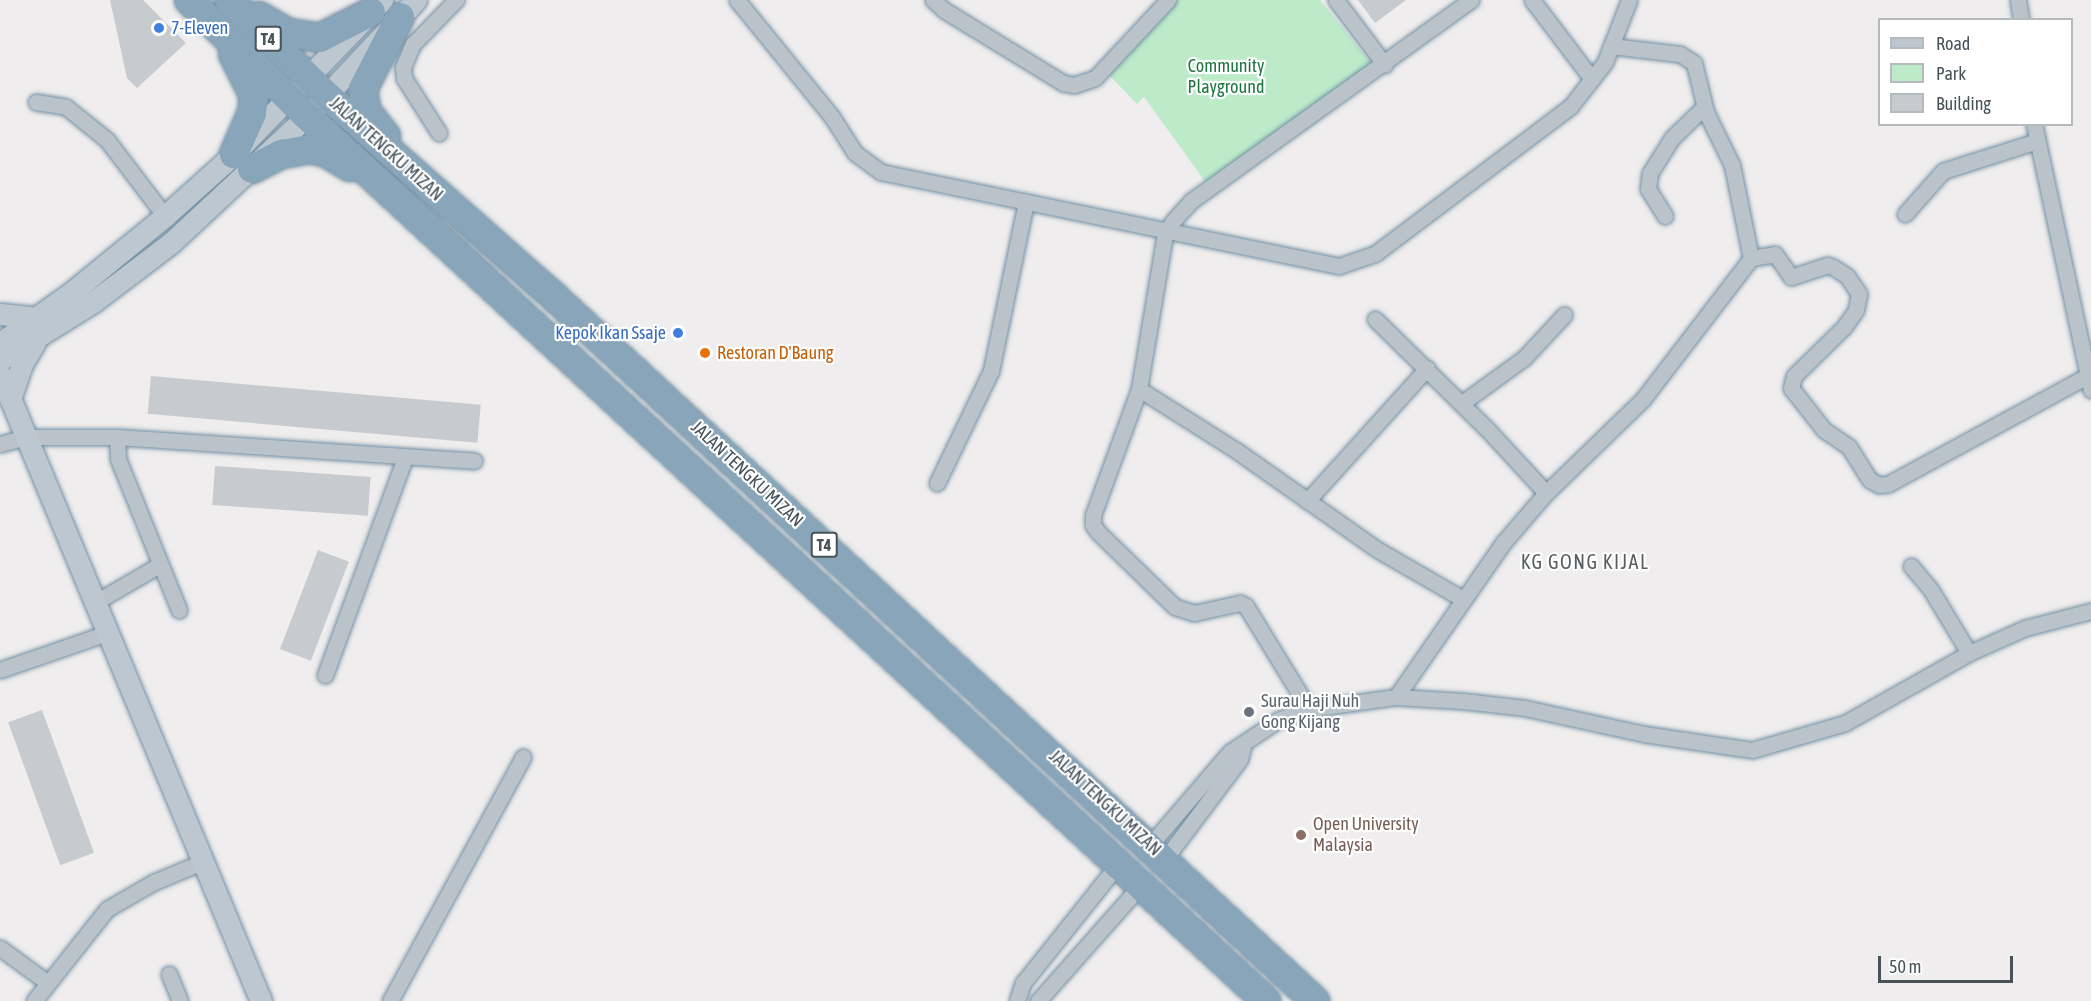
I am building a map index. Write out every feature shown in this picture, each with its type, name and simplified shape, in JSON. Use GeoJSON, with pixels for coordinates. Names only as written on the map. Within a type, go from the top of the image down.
{"type":"FeatureCollection","features":[{"type":"Feature","properties":{"kind":"highway","name":"JALAN TENGKU MIZAN"},"geometry":{"type":"LineString","coordinates":[[189,0],[223,7],[308,97],[409,190],[1118,864],[1266,1001]]}},
{"type":"Feature","properties":{"kind":"highway"},"geometry":{"type":"LineString","coordinates":[[223,7],[289,33],[310,38],[336,33],[392,7]]}},
{"type":"Feature","properties":{"kind":"highway"},"geometry":{"type":"LineString","coordinates":[[223,7],[254,96],[243,161],[296,150],[325,152],[409,190]]}},
{"type":"Feature","properties":{"kind":"highway"},"geometry":{"type":"LineString","coordinates":[[392,7],[365,79],[363,98],[366,110],[409,190]]}},
{"type":"Feature","properties":{"kind":"highway","name":"JALAN TENGKU MIZAN"},"geometry":{"type":"LineString","coordinates":[[409,190],[549,292],[1157,852],[1315,1001]]}},
{"type":"Feature","properties":{"kind":"street"},"geometry":{"type":"LineString","coordinates":[[439,133],[404,78],[403,67],[413,45],[456,0]]}},
{"type":"Feature","properties":{"kind":"street"},"geometry":{"type":"LineString","coordinates":[[737,0],[866,164],[881,172],[1326,266],[1365,259],[1570,106],[1592,79],[1611,46],[1629,0]]}},
{"type":"Feature","properties":{"kind":"street"},"geometry":{"type":"LineString","coordinates":[[935,1],[1063,83],[1074,85],[1095,78],[1168,0]]}},
{"type":"Feature","properties":{"kind":"street"},"geometry":{"type":"LineString","coordinates":[[1336,0],[1385,65]]}},
{"type":"Feature","properties":{"kind":"street"},"geometry":{"type":"LineString","coordinates":[[1310,709],[1246,606],[1240,603],[1194,614],[1175,607],[1093,525],[1140,389],[1165,233],[1191,201],[1385,65],[1471,0]]}},
{"type":"Feature","properties":{"kind":"street"},"geometry":{"type":"LineString","coordinates":[[1532,0],[1592,79]]}},
{"type":"Feature","properties":{"kind":"street"},"geometry":{"type":"LineString","coordinates":[[2018,0],[2020,18]]}},
{"type":"Feature","properties":{"kind":"street"},"geometry":{"type":"LineString","coordinates":[[308,97],[392,7]]}},
{"type":"Feature","properties":{"kind":"street"},"geometry":{"type":"LineString","coordinates":[[0,360],[37,339],[128,277],[308,97],[392,7]]}},
{"type":"Feature","properties":{"kind":"street"},"geometry":{"type":"LineString","coordinates":[[1611,46],[1687,57],[1698,70],[1704,107],[1732,165],[1751,258]]}},
{"type":"Feature","properties":{"kind":"street"},"geometry":{"type":"LineString","coordinates":[[36,102],[66,106],[107,140],[165,216]]}},
{"type":"Feature","properties":{"kind":"street"},"geometry":{"type":"LineString","coordinates":[[1665,216],[1648,189],[1650,173],[1664,147],[1704,107]]}},
{"type":"Feature","properties":{"kind":"street"},"geometry":{"type":"LineString","coordinates":[[1396,696],[1461,598],[1546,493],[1643,399],[1751,258],[1775,254],[1791,277],[1827,265],[1833,267],[1847,276],[1859,294],[1856,310],[1845,326],[1794,376],[1791,388],[1824,430],[1849,447],[1870,480],[1879,485],[1888,484],[2089,383],[2034,126]]}},
{"type":"Feature","properties":{"kind":"street"},"geometry":{"type":"LineString","coordinates":[[1905,214],[1943,171],[2037,141]]}},
{"type":"Feature","properties":{"kind":"street"},"geometry":{"type":"LineString","coordinates":[[0,343],[36,318],[165,216],[243,161]]}},
{"type":"Feature","properties":{"kind":"street"},"geometry":{"type":"LineString","coordinates":[[937,483],[991,371],[1026,202]]}},
{"type":"Feature","properties":{"kind":"street"},"geometry":{"type":"LineString","coordinates":[[0,315],[36,318]]}},
{"type":"Feature","properties":{"kind":"street"},"geometry":{"type":"LineString","coordinates":[[1462,402],[1524,358],[1563,315]]}},
{"type":"Feature","properties":{"kind":"street"},"geometry":{"type":"LineString","coordinates":[[1375,319],[1462,402],[1546,493]]}},
{"type":"Feature","properties":{"kind":"street"},"geometry":{"type":"LineString","coordinates":[[37,339],[22,364],[4,387],[27,437],[258,1000]]}},
{"type":"Feature","properties":{"kind":"street"},"geometry":{"type":"LineString","coordinates":[[1307,501],[1427,368]]}},
{"type":"Feature","properties":{"kind":"street"},"geometry":{"type":"LineString","coordinates":[[1140,389],[1307,501],[1461,598]]}},
{"type":"Feature","properties":{"kind":"street"},"geometry":{"type":"LineString","coordinates":[[0,444],[27,437],[117,437],[474,461]]}},
{"type":"Feature","properties":{"kind":"street"},"geometry":{"type":"LineString","coordinates":[[117,437],[118,459],[179,610]]}},
{"type":"Feature","properties":{"kind":"street"},"geometry":{"type":"LineString","coordinates":[[325,675],[405,457]]}},
{"type":"Feature","properties":{"kind":"street"},"geometry":{"type":"LineString","coordinates":[[94,603],[159,565]]}},
{"type":"Feature","properties":{"kind":"street"},"geometry":{"type":"LineString","coordinates":[[1911,566],[1932,590],[1969,653]]}},
{"type":"Feature","properties":{"kind":"street"},"geometry":{"type":"LineString","coordinates":[[1157,852],[1218,764],[1278,720],[1310,709],[1396,696],[1525,708],[1644,734],[1752,750],[1845,723],[1969,653],[2025,628],[2091,610]]}},
{"type":"Feature","properties":{"kind":"street"},"geometry":{"type":"LineString","coordinates":[[0,670],[107,633]]}},
{"type":"Feature","properties":{"kind":"street"},"geometry":{"type":"LineString","coordinates":[[390,1001],[523,756]]}},
{"type":"Feature","properties":{"kind":"street"},"geometry":{"type":"LineString","coordinates":[[34,1001],[107,909],[129,894],[202,862]]}},
{"type":"Feature","properties":{"kind":"street"},"geometry":{"type":"LineString","coordinates":[[1019,1000],[1023,983],[1118,864]]}},
{"type":"Feature","properties":{"kind":"street"},"geometry":{"type":"LineString","coordinates":[[1038,1001],[1142,885]]}},
{"type":"Feature","properties":{"kind":"street"},"geometry":{"type":"LineString","coordinates":[[0,948],[48,983]]}},
{"type":"Feature","properties":{"kind":"street"},"geometry":{"type":"LineString","coordinates":[[169,974],[180,1001]]}},
{"type":"Feature","properties":{"kind":"green space","name":"Community Playground"},"geometry":{"type":"Polygon","coordinates":[[[1176,0],[1320,0],[1375,68],[1207,184],[1144,97],[1137,104],[1108,74],[1176,0]]]}},
{"type":"Feature","properties":{"kind":"building"},"geometry":{"type":"Polygon","coordinates":[[[110,0],[143,0],[186,43],[137,88],[127,78],[110,0]]]}},
{"type":"Feature","properties":{"kind":"building"},"geometry":{"type":"Polygon","coordinates":[[[1358,0],[1406,0],[1375,23],[1358,0]]]}},
{"type":"Feature","properties":{"kind":"building"},"geometry":{"type":"Polygon","coordinates":[[[151,376],[481,405],[477,443],[148,414],[151,376]]]}},
{"type":"Feature","properties":{"kind":"building"},"geometry":{"type":"Polygon","coordinates":[[[215,466],[371,477],[368,516],[212,505],[215,466]]]}},
{"type":"Feature","properties":{"kind":"building"},"geometry":{"type":"Polygon","coordinates":[[[318,550],[349,562],[311,661],[280,649],[318,550]]]}},
{"type":"Feature","properties":{"kind":"building"},"geometry":{"type":"Polygon","coordinates":[[[42,710],[94,853],[60,865],[8,722],[42,710]]]}},
{"type":"Feature","properties":{"kind":"place","name":"7-Eleven"},"geometry":{"type":"Point","coordinates":[159,28]}},
{"type":"Feature","properties":{"kind":"place","name":"Kepok Ikan Ssaje"},"geometry":{"type":"Point","coordinates":[678,333]}},
{"type":"Feature","properties":{"kind":"place","name":"Restoran D'Baung"},"geometry":{"type":"Point","coordinates":[705,353]}},
{"type":"Feature","properties":{"kind":"place","name":"Surau Haji Nuh Gong Kijang"},"geometry":{"type":"Point","coordinates":[1249,712]}},
{"type":"Feature","properties":{"kind":"place","name":"Open University Malaysia"},"geometry":{"type":"Point","coordinates":[1301,835]}},
{"type":"Feature","properties":{"kind":"district","name":"KG GONG KIJAL"},"geometry":{"type":"Point","coordinates":[1585,561]}}]}
